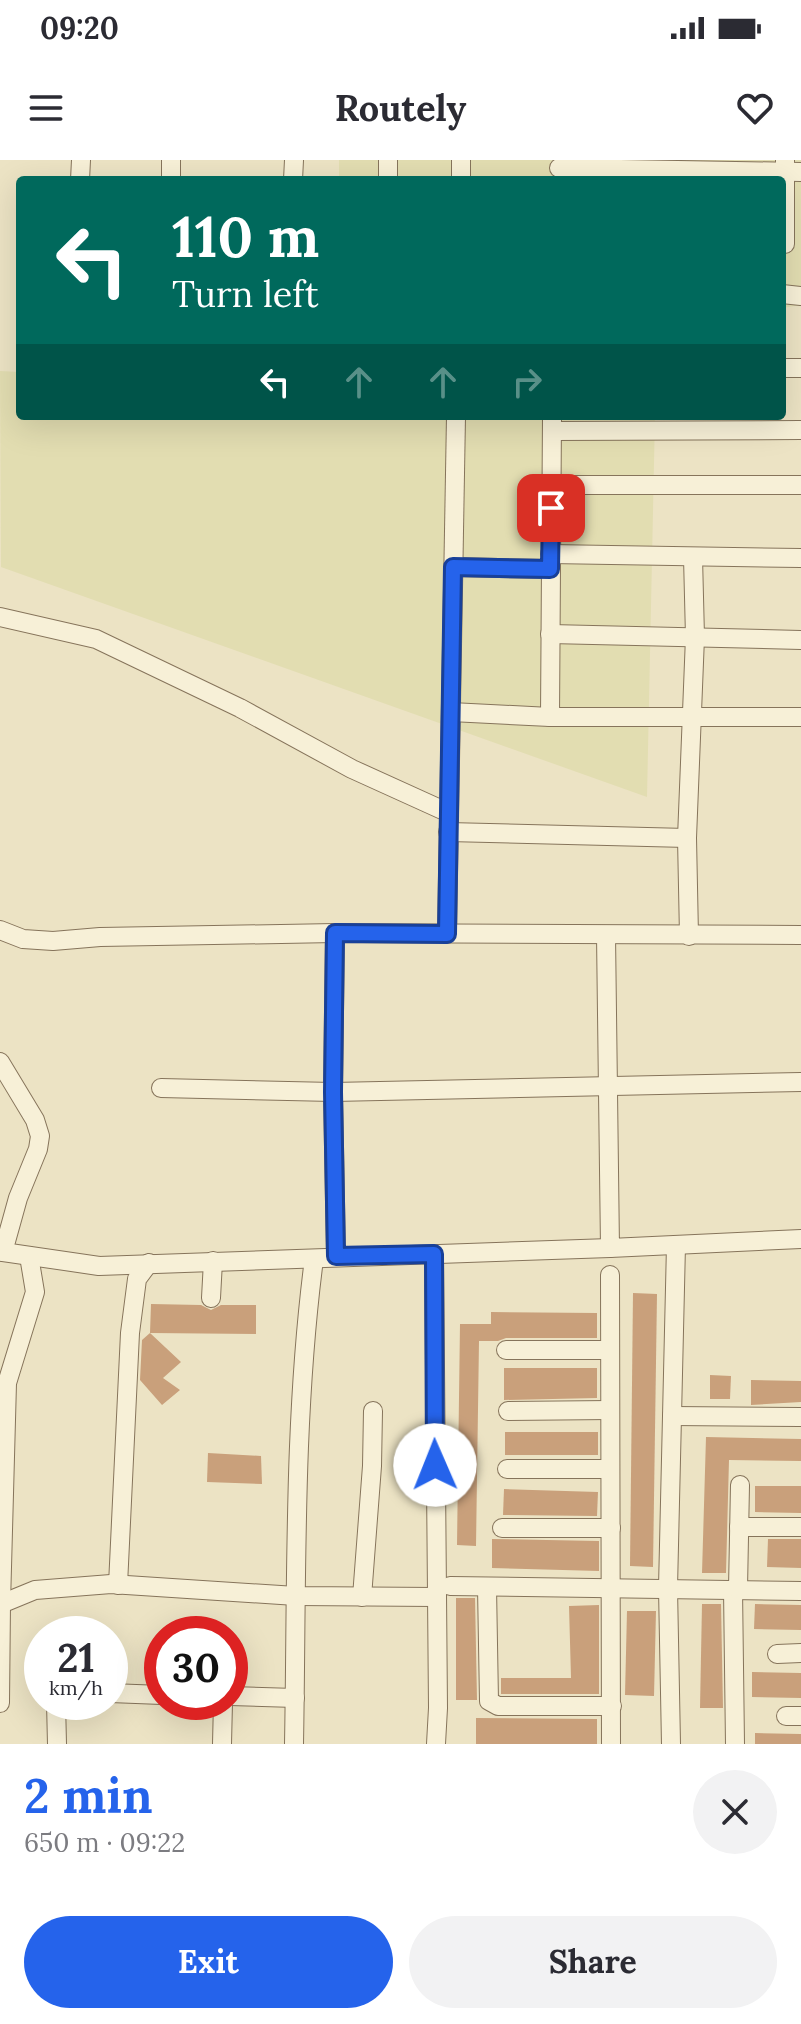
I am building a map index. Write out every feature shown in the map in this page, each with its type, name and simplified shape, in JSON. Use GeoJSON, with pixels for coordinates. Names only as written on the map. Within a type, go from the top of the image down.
{"type":"FeatureCollection","features":[{"type":"Feature","properties":{"kind":"street"},"geometry":{"type":"LineString","coordinates":[[559,169],[791,167],[789,244]]}},
{"type":"Feature","properties":{"kind":"street"},"geometry":{"type":"LineString","coordinates":[[447,934],[456,420]]}},
{"type":"Feature","properties":{"kind":"street"},"geometry":{"type":"LineString","coordinates":[[550,717],[552,424],[801,430]]}},
{"type":"Feature","properties":{"kind":"street"},"geometry":{"type":"LineString","coordinates":[[552,485],[801,485]]}},
{"type":"Feature","properties":{"kind":"street"},"geometry":{"type":"LineString","coordinates":[[453,567],[693,557],[801,558]]}},
{"type":"Feature","properties":{"kind":"street"},"geometry":{"type":"LineString","coordinates":[[689,936],[687,838],[695,637],[693,557]]}},
{"type":"Feature","properties":{"kind":"street"},"geometry":{"type":"LineString","coordinates":[[0,617],[96,639],[240,708],[448,822],[687,838]]}},
{"type":"Feature","properties":{"kind":"street"},"geometry":{"type":"LineString","coordinates":[[550,634],[801,640]]}},
{"type":"Feature","properties":{"kind":"street"},"geometry":{"type":"LineString","coordinates":[[451,712],[550,717],[801,717]]}},
{"type":"Feature","properties":{"kind":"street"},"geometry":{"type":"LineString","coordinates":[[0,930],[23,939],[53,941],[100,937],[335,933],[801,935]]}},
{"type":"Feature","properties":{"kind":"street"},"geometry":{"type":"LineString","coordinates":[[335,933],[333,1092],[336,1256]]}},
{"type":"Feature","properties":{"kind":"street"},"geometry":{"type":"LineString","coordinates":[[606,935],[610,1248]]}},
{"type":"Feature","properties":{"kind":"street"},"geometry":{"type":"LineString","coordinates":[[0,1062],[35,1120],[40,1136],[2,1251],[99,1266],[801,1239]]}},
{"type":"Feature","properties":{"kind":"street"},"geometry":{"type":"LineString","coordinates":[[161,1088],[333,1092],[801,1082]]}},
{"type":"Feature","properties":{"kind":"street"},"geometry":{"type":"LineString","coordinates":[[671,1744],[668,1588],[676,1245]]}},
{"type":"Feature","properties":{"kind":"street"},"geometry":{"type":"LineString","coordinates":[[434,1254],[443,1592],[436,1744]]}},
{"type":"Feature","properties":{"kind":"street"},"geometry":{"type":"LineString","coordinates":[[0,1703],[4,1384],[35,1292],[29,1256]]}},
{"type":"Feature","properties":{"kind":"street"},"geometry":{"type":"LineString","coordinates":[[294,1744],[298,1435],[306,1320],[314,1259]]}},
{"type":"Feature","properties":{"kind":"street"},"geometry":{"type":"LineString","coordinates":[[211,1298],[213,1261]]}},
{"type":"Feature","properties":{"kind":"street"},"geometry":{"type":"LineString","coordinates":[[118,1585],[130,1333],[137,1279],[149,1263]]}},
{"type":"Feature","properties":{"kind":"street"},"geometry":{"type":"LineString","coordinates":[[610,1275],[611,1744]]}},
{"type":"Feature","properties":{"kind":"street"},"geometry":{"type":"LineString","coordinates":[[506,1350],[610,1350]]}},
{"type":"Feature","properties":{"kind":"street"},"geometry":{"type":"LineString","coordinates":[[508,1411],[610,1410]]}},
{"type":"Feature","properties":{"kind":"street"},"geometry":{"type":"LineString","coordinates":[[362,1597],[373,1411]]}},
{"type":"Feature","properties":{"kind":"street"},"geometry":{"type":"LineString","coordinates":[[672,1416],[801,1417]]}},
{"type":"Feature","properties":{"kind":"street"},"geometry":{"type":"LineString","coordinates":[[507,1469],[610,1469]]}},
{"type":"Feature","properties":{"kind":"street"},"geometry":{"type":"LineString","coordinates":[[735,1744],[735,1589],[740,1485]]}},
{"type":"Feature","properties":{"kind":"street"},"geometry":{"type":"LineString","coordinates":[[739,1527],[801,1527]]}},
{"type":"Feature","properties":{"kind":"street"},"geometry":{"type":"LineString","coordinates":[[502,1528],[611,1528]]}},
{"type":"Feature","properties":{"kind":"street"},"geometry":{"type":"LineString","coordinates":[[1,1604],[35,1590],[118,1585],[362,1597],[487,1587],[801,1591]]}},
{"type":"Feature","properties":{"kind":"street"},"geometry":{"type":"LineString","coordinates":[[487,1587],[489,1701],[498,1706],[612,1706]]}},
{"type":"Feature","properties":{"kind":"street"},"geometry":{"type":"LineString","coordinates":[[777,1654],[801,1653]]}},
{"type":"Feature","properties":{"kind":"street"},"geometry":{"type":"LineString","coordinates":[[248,1697],[295,1698]]}},
{"type":"Feature","properties":{"kind":"street"},"geometry":{"type":"LineString","coordinates":[[56,1720],[57,1744]]}},
{"type":"Feature","properties":{"kind":"street"},"geometry":{"type":"LineString","coordinates":[[222,1744],[223,1720]]}},
{"type":"Feature","properties":{"kind":"shaded area"},"geometry":{"type":"Polygon","coordinates":[[[339,160],[801,160],[801,305],[786,307],[786,176],[339,176],[339,160]]]}},
{"type":"Feature","properties":{"kind":"shaded area"},"geometry":{"type":"Polygon","coordinates":[[[0,371],[16,372],[16,420],[655,420],[647,797],[1,567],[0,371]]]}},
{"type":"Feature","properties":{"kind":"building"},"geometry":{"type":"Polygon","coordinates":[[[633,1293],[657,1294],[653,1567],[630,1566],[633,1293]]]}},
{"type":"Feature","properties":{"kind":"building"},"geometry":{"type":"Polygon","coordinates":[[[151,1304],[201,1305],[211,1310],[221,1305],[256,1305],[256,1334],[150,1333],[151,1304]]]}},
{"type":"Feature","properties":{"kind":"building"},"geometry":{"type":"Polygon","coordinates":[[[491,1312],[597,1313],[597,1338],[479,1341],[476,1546],[457,1545],[460,1324],[491,1324],[491,1312]]]}},
{"type":"Feature","properties":{"kind":"building"},"geometry":{"type":"Polygon","coordinates":[[[150,1333],[181,1362],[163,1378],[180,1390],[162,1405],[140,1380],[142,1340],[150,1333]]]}},
{"type":"Feature","properties":{"kind":"building"},"geometry":{"type":"Polygon","coordinates":[[[504,1368],[597,1368],[597,1398],[504,1400],[504,1368]]]}},
{"type":"Feature","properties":{"kind":"building"},"geometry":{"type":"Polygon","coordinates":[[[710,1375],[731,1376],[730,1399],[710,1399],[710,1375]]]}},
{"type":"Feature","properties":{"kind":"building"},"geometry":{"type":"Polygon","coordinates":[[[751,1380],[801,1381],[801,1402],[751,1405],[751,1380]]]}},
{"type":"Feature","properties":{"kind":"building"},"geometry":{"type":"Polygon","coordinates":[[[505,1432],[598,1432],[598,1455],[505,1455],[505,1432]]]}},
{"type":"Feature","properties":{"kind":"building"},"geometry":{"type":"Polygon","coordinates":[[[706,1437],[801,1439],[801,1461],[729,1460],[726,1573],[702,1573],[706,1437]]]}},
{"type":"Feature","properties":{"kind":"building"},"geometry":{"type":"Polygon","coordinates":[[[208,1453],[261,1456],[262,1484],[207,1482],[208,1453]]]}},
{"type":"Feature","properties":{"kind":"building"},"geometry":{"type":"Polygon","coordinates":[[[755,1486],[801,1486],[801,1513],[755,1512],[755,1486]]]}},
{"type":"Feature","properties":{"kind":"building"},"geometry":{"type":"Polygon","coordinates":[[[504,1489],[598,1492],[597,1516],[503,1515],[504,1489]]]}},
{"type":"Feature","properties":{"kind":"building"},"geometry":{"type":"Polygon","coordinates":[[[492,1539],[599,1541],[599,1571],[492,1568],[492,1539]]]}},
{"type":"Feature","properties":{"kind":"building"},"geometry":{"type":"Polygon","coordinates":[[[768,1539],[801,1539],[801,1568],[767,1567],[768,1539]]]}},
{"type":"Feature","properties":{"kind":"building"},"geometry":{"type":"Polygon","coordinates":[[[456,1598],[475,1598],[477,1700],[456,1700],[456,1598]]]}},
{"type":"Feature","properties":{"kind":"building"},"geometry":{"type":"Polygon","coordinates":[[[702,1604],[721,1604],[723,1708],[700,1708],[702,1604]]]}},
{"type":"Feature","properties":{"kind":"building"},"geometry":{"type":"Polygon","coordinates":[[[755,1604],[801,1605],[801,1630],[754,1629],[755,1604]]]}},
{"type":"Feature","properties":{"kind":"building"},"geometry":{"type":"Polygon","coordinates":[[[599,1605],[599,1694],[501,1694],[501,1678],[571,1678],[569,1606],[599,1605]]]}},
{"type":"Feature","properties":{"kind":"building"},"geometry":{"type":"Polygon","coordinates":[[[627,1611],[656,1611],[654,1696],[625,1695],[627,1611]]]}},
{"type":"Feature","properties":{"kind":"building"},"geometry":{"type":"Polygon","coordinates":[[[752,1672],[801,1673],[801,1698],[752,1697],[752,1672]]]}},
{"type":"Feature","properties":{"kind":"building"},"geometry":{"type":"Polygon","coordinates":[[[476,1718],[597,1719],[597,1744],[476,1744],[476,1718]]]}},
{"type":"Feature","properties":{"kind":"building"},"geometry":{"type":"Polygon","coordinates":[[[755,1733],[801,1734],[801,1744],[755,1744],[755,1733]]]}},
{"type":"Feature","properties":{"kind":"route"},"geometry":{"type":"LineString","coordinates":[[435,1465],[434,1254],[336,1256],[333,1092],[335,933],[447,934],[453,567],[550,569],[551,508]]}}]}
